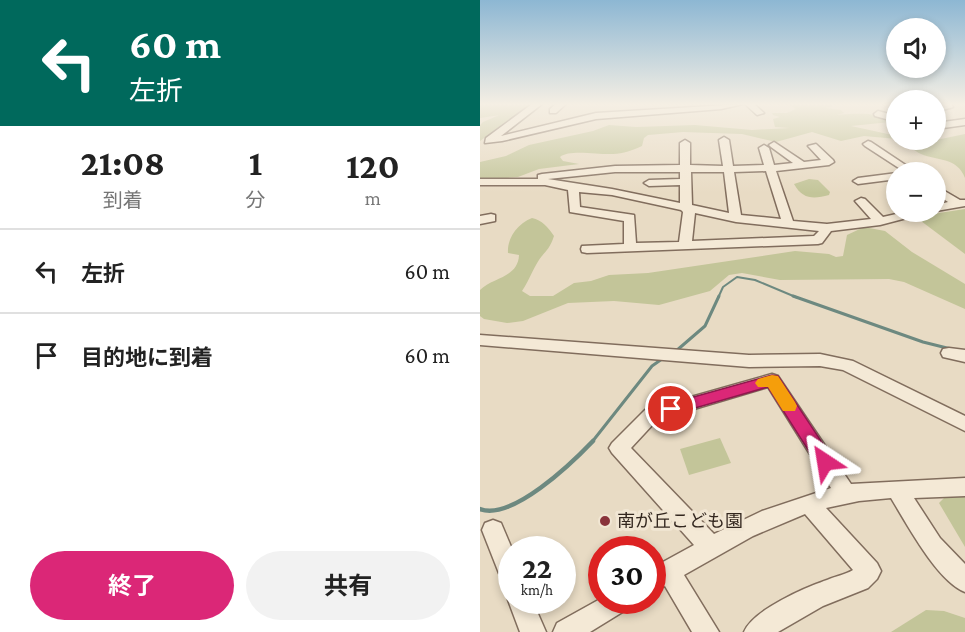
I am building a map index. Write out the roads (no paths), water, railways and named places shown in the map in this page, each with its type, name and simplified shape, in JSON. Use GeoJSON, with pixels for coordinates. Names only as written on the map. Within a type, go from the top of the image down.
{"type":"FeatureCollection","features":[{"type":"Feature","properties":{"kind":"street"},"geometry":{"type":"LineString","coordinates":[[485,146],[501,133]]}},
{"type":"Feature","properties":{"kind":"street"},"geometry":{"type":"LineString","coordinates":[[485,146],[530,133]]}},
{"type":"Feature","properties":{"kind":"street"},"geometry":{"type":"LineString","coordinates":[[724,140],[736,218]]}},
{"type":"Feature","properties":{"kind":"street"},"geometry":{"type":"LineString","coordinates":[[685,245],[688,210],[686,143]]}},
{"type":"Feature","properties":{"kind":"street"},"geometry":{"type":"LineString","coordinates":[[868,144],[896,162]]}},
{"type":"Feature","properties":{"kind":"street"},"geometry":{"type":"LineString","coordinates":[[480,182],[614,169],[729,169],[829,162],[813,146]]}},
{"type":"Feature","properties":{"kind":"street"},"geometry":{"type":"LineString","coordinates":[[788,223],[771,167],[769,147],[803,165]]}},
{"type":"Feature","properties":{"kind":"street"},"geometry":{"type":"LineString","coordinates":[[858,181],[886,177]]}},
{"type":"Feature","properties":{"kind":"street"},"geometry":{"type":"LineString","coordinates":[[497,181],[545,182],[573,188],[612,192],[688,210],[736,218],[827,228],[886,220]]}},
{"type":"Feature","properties":{"kind":"street"},"geometry":{"type":"LineString","coordinates":[[649,183],[686,182]]}},
{"type":"Feature","properties":{"kind":"street"},"geometry":{"type":"LineString","coordinates":[[573,188],[574,210],[630,218],[630,245]]}},
{"type":"Feature","properties":{"kind":"street"},"geometry":{"type":"LineString","coordinates":[[946,194],[962,203]]}},
{"type":"Feature","properties":{"kind":"street"},"geometry":{"type":"LineString","coordinates":[[861,201],[880,221]]}},
{"type":"Feature","properties":{"kind":"street"},"geometry":{"type":"LineString","coordinates":[[946,206],[962,203]]}},
{"type":"Feature","properties":{"kind":"street"},"geometry":{"type":"LineString","coordinates":[[587,249],[630,245],[818,240],[827,228]]}},
{"type":"Feature","properties":{"kind":"street"},"geometry":{"type":"LineString","coordinates":[[480,340],[656,355],[749,361],[806,360],[847,365],[965,424]]}},
{"type":"Feature","properties":{"kind":"street"},"geometry":{"type":"LineString","coordinates":[[712,548],[619,448],[651,415],[772,380],[846,494]]}},
{"type":"Feature","properties":{"kind":"street"},"geometry":{"type":"LineString","coordinates":[[666,573],[784,511],[846,494],[965,487]]}},
{"type":"Feature","properties":{"kind":"street"},"geometry":{"type":"LineString","coordinates":[[898,491],[932,544],[965,581]]}},
{"type":"Feature","properties":{"kind":"street"},"geometry":{"type":"LineString","coordinates":[[757,632],[784,612],[825,591],[863,579],[869,571],[809,504]]}},
{"type":"Feature","properties":{"kind":"street"},"geometry":{"type":"LineString","coordinates":[[493,530],[498,543]]}},
{"type":"Feature","properties":{"kind":"street"},"geometry":{"type":"LineString","coordinates":[[666,582],[706,632]]}},
{"type":"Feature","properties":{"kind":"street"},"geometry":{"type":"LineString","coordinates":[[525,614],[532,632]]}},
{"type":"Feature","properties":{"kind":"street"},"geometry":{"type":"LineString","coordinates":[[577,629],[600,614]]}},
{"type":"Feature","properties":{"kind":"waterway"},"geometry":{"type":"LineString","coordinates":[[718,298],[723,287],[737,277],[755,280],[794,297]]}},
{"type":"Feature","properties":{"kind":"waterway"},"geometry":{"type":"LineString","coordinates":[[676,351],[705,326],[719,296]]}},
{"type":"Feature","properties":{"kind":"waterway"},"geometry":{"type":"LineString","coordinates":[[794,297],[923,342],[951,349]]}},
{"type":"Feature","properties":{"kind":"waterway"},"geometry":{"type":"LineString","coordinates":[[592,442],[652,366],[662,359]]}},
{"type":"Feature","properties":{"kind":"waterway"},"geometry":{"type":"LineString","coordinates":[[480,509],[493,510],[508,507],[524,499],[571,463],[592,442]]}},
{"type":"Feature","properties":{"kind":"place","name":"南が丘こども園"},"geometry":{"type":"Point","coordinates":[605,521]}}]}
